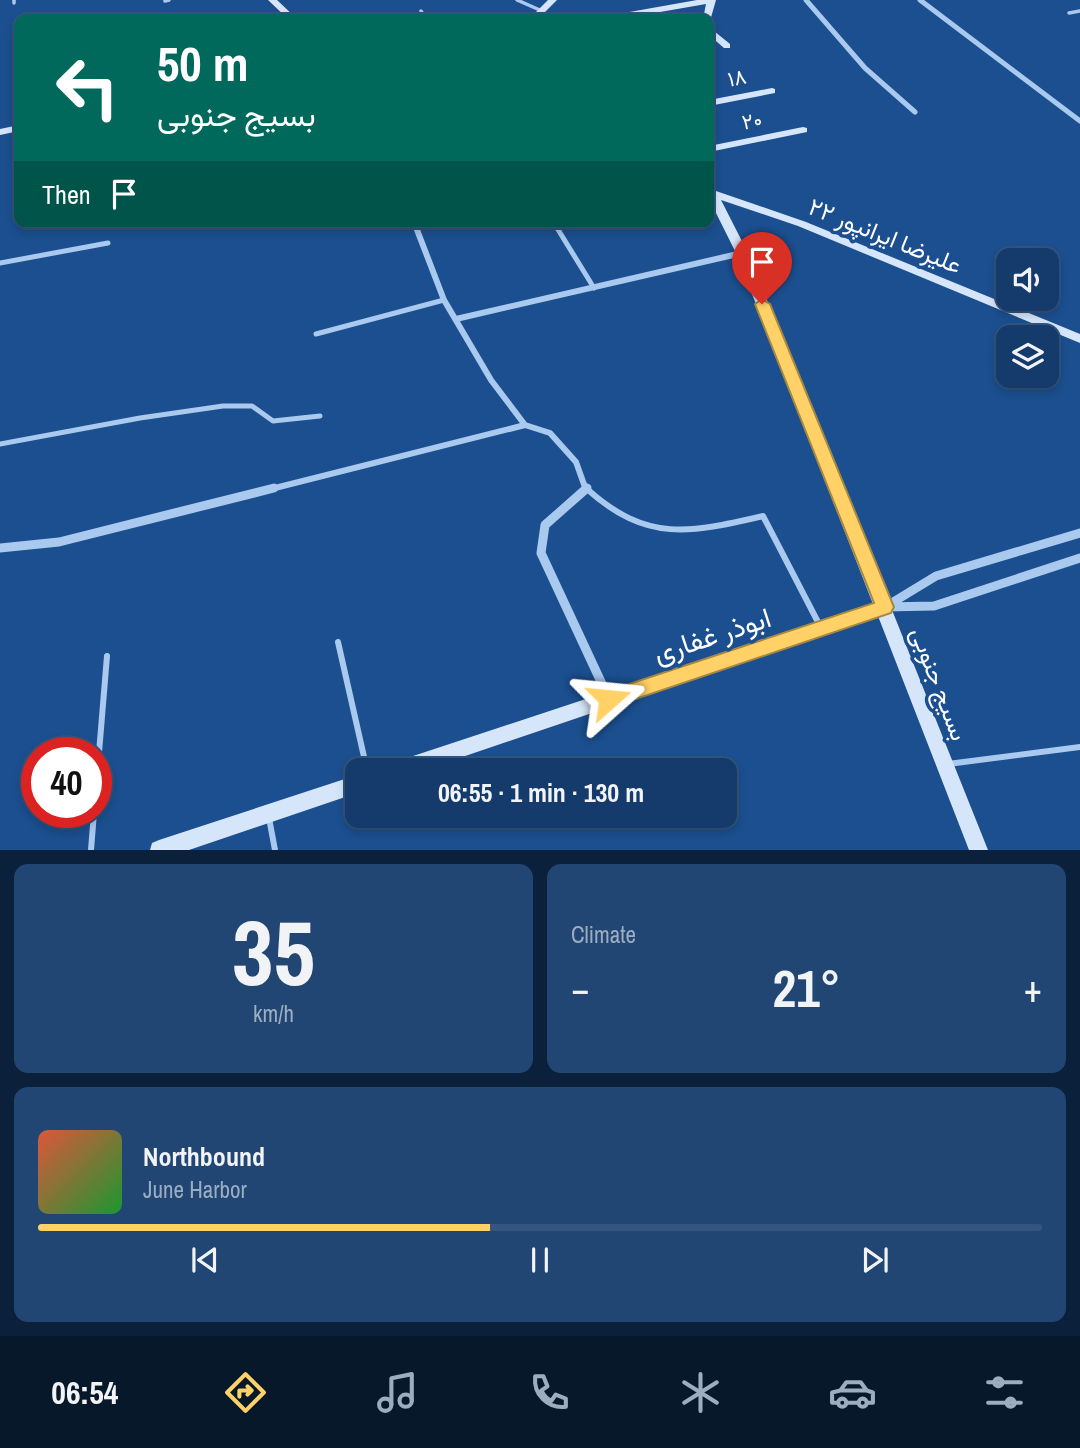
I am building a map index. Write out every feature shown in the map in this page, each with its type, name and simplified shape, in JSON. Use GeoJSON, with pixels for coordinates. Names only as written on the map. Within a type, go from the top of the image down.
{"type":"FeatureCollection","features":[{"type":"Feature","properties":{"kind":"street"},"geometry":{"type":"LineString","coordinates":[[272,0],[287,14]]}},
{"type":"Feature","properties":{"kind":"street"},"geometry":{"type":"LineString","coordinates":[[538,14],[553,0]]}},
{"type":"Feature","properties":{"kind":"street"},"geometry":{"type":"LineString","coordinates":[[660,10],[711,0]]}},
{"type":"Feature","properties":{"kind":"street"},"geometry":{"type":"LineString","coordinates":[[806,0],[865,68],[915,112]]}},
{"type":"Feature","properties":{"kind":"street"},"geometry":{"type":"LineString","coordinates":[[920,0],[1080,121]]}},
{"type":"Feature","properties":{"kind":"street"},"geometry":{"type":"LineString","coordinates":[[714,34],[727,46]]}},
{"type":"Feature","properties":{"kind":"street","name":"۱۸"},"geometry":{"type":"LineString","coordinates":[[714,102],[772,91]]}},
{"type":"Feature","properties":{"kind":"street","name":"۲۰"},"geometry":{"type":"LineString","coordinates":[[714,148],[803,130]]}},
{"type":"Feature","properties":{"kind":"street","name":"علیرضا ایرانپور ۲۲"},"geometry":{"type":"LineString","coordinates":[[714,191],[802,224],[1080,339]]}},
{"type":"Feature","properties":{"kind":"street","name":"بسیج جنوبی"},"geometry":{"type":"LineString","coordinates":[[714,198],[742,253],[979,849]]}},
{"type":"Feature","properties":{"kind":"street"},"geometry":{"type":"LineString","coordinates":[[416,228],[444,300],[491,380],[525,425]]}},
{"type":"Feature","properties":{"kind":"street"},"geometry":{"type":"LineString","coordinates":[[456,319],[742,253]]}},
{"type":"Feature","properties":{"kind":"street"},"geometry":{"type":"LineString","coordinates":[[0,548],[59,542],[525,425],[550,433],[576,461],[587,489],[545,525],[541,553],[609,699]]}},
{"type":"Feature","properties":{"kind":"street"},"geometry":{"type":"LineString","coordinates":[[885,607],[936,576],[1080,533]]}},
{"type":"Feature","properties":{"kind":"street"},"geometry":{"type":"LineString","coordinates":[[885,607],[934,606],[1080,558]]}},
{"type":"Feature","properties":{"kind":"street","name":"ابوذر غفاری"},"geometry":{"type":"LineString","coordinates":[[434,758],[885,607]]}},
{"type":"Feature","properties":{"kind":"street"},"geometry":{"type":"LineString","coordinates":[[159,849],[345,788]]}},
{"type":"Feature","properties":{"kind":"lane"},"geometry":{"type":"LineString","coordinates":[[517,0],[541,11]]}},
{"type":"Feature","properties":{"kind":"lane"},"geometry":{"type":"LineString","coordinates":[[421,10],[423,14]]}},
{"type":"Feature","properties":{"kind":"lane"},"geometry":{"type":"LineString","coordinates":[[1069,13],[1080,11]]}},
{"type":"Feature","properties":{"kind":"lane"},"geometry":{"type":"LineString","coordinates":[[557,228],[594,288]]}},
{"type":"Feature","properties":{"kind":"lane"},"geometry":{"type":"LineString","coordinates":[[0,263],[108,243]]}},
{"type":"Feature","properties":{"kind":"lane"},"geometry":{"type":"LineString","coordinates":[[316,334],[444,300]]}},
{"type":"Feature","properties":{"kind":"lane"},"geometry":{"type":"LineString","coordinates":[[0,444],[140,418],[223,406],[252,406],[272,421],[320,416]]}},
{"type":"Feature","properties":{"kind":"lane"},"geometry":{"type":"LineString","coordinates":[[587,489],[620,515],[653,530],[704,529],[763,516],[822,628]]}},
{"type":"Feature","properties":{"kind":"lane"},"geometry":{"type":"LineString","coordinates":[[338,642],[364,758]]}},
{"type":"Feature","properties":{"kind":"lane"},"geometry":{"type":"LineString","coordinates":[[100,737],[107,656]]}},
{"type":"Feature","properties":{"kind":"lane"},"geometry":{"type":"LineString","coordinates":[[946,764],[1080,747]]}},
{"type":"Feature","properties":{"kind":"lane"},"geometry":{"type":"LineString","coordinates":[[268,813],[275,849]]}},
{"type":"Feature","properties":{"kind":"lane"},"geometry":{"type":"LineString","coordinates":[[91,849],[93,828]]}},
{"type":"Feature","properties":{"kind":"route"},"geometry":{"type":"LineString","coordinates":[[609,699],[885,607],[762,304]]}}]}
